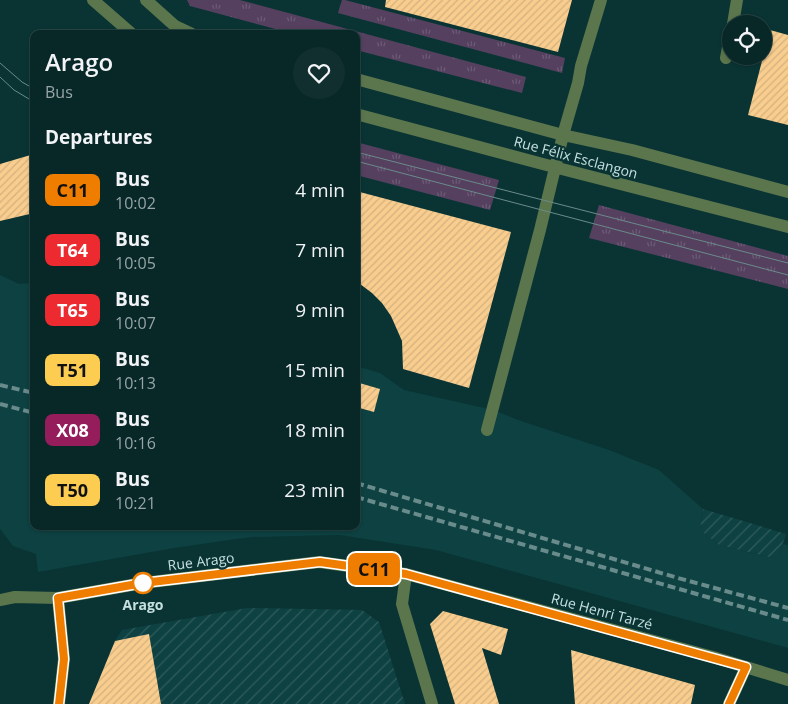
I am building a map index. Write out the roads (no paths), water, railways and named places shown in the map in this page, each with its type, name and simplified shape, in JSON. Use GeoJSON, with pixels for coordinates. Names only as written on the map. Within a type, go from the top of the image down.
{"type":"FeatureCollection","features":[{"type":"Feature","properties":{"kind":"street"},"geometry":{"type":"LineString","coordinates":[[94,0],[128,30]]}},
{"type":"Feature","properties":{"kind":"street"},"geometry":{"type":"LineString","coordinates":[[146,0],[175,26],[184,30]]}},
{"type":"Feature","properties":{"kind":"street"},"geometry":{"type":"LineString","coordinates":[[487,430],[540,230],[554,167],[601,0]]}},
{"type":"Feature","properties":{"kind":"street"},"geometry":{"type":"LineString","coordinates":[[734,15],[737,0]]}},
{"type":"Feature","properties":{"kind":"street","name":"Rue Félix Esclangon"},"geometry":{"type":"LineString","coordinates":[[360,80],[563,135],[632,150],[788,192]]}},
{"type":"Feature","properties":{"kind":"street","name":"Rue Félix Esclangon"},"geometry":{"type":"LineString","coordinates":[[360,115],[788,227]]}},
{"type":"Feature","properties":{"kind":"street","name":"Rue Arago"},"geometry":{"type":"LineString","coordinates":[[0,600],[16,597],[58,598],[143,583],[320,562],[406,574]]}},
{"type":"Feature","properties":{"kind":"street"},"geometry":{"type":"LineString","coordinates":[[406,574],[402,604],[432,704]]}},
{"type":"Feature","properties":{"kind":"street","name":"Rue Henri Tarzé"},"geometry":{"type":"LineString","coordinates":[[406,574],[788,680]]}},
{"type":"Feature","properties":{"kind":"street"},"geometry":{"type":"LineString","coordinates":[[58,598],[64,659],[59,704]]}},
{"type":"Feature","properties":{"kind":"street"},"geometry":{"type":"LineString","coordinates":[[729,704],[746,667]]}},
{"type":"Feature","properties":{"kind":"tram line"},"geometry":{"type":"LineString","coordinates":[[0,63],[30,87]]}},
{"type":"Feature","properties":{"kind":"tram line"},"geometry":{"type":"LineString","coordinates":[[0,77],[14,90],[30,100]]}},
{"type":"Feature","properties":{"kind":"tram line"},"geometry":{"type":"LineString","coordinates":[[360,153],[788,263]]}},
{"type":"Feature","properties":{"kind":"tram line"},"geometry":{"type":"LineString","coordinates":[[360,162],[788,275]]}},
{"type":"Feature","properties":{"kind":"railway"},"geometry":{"type":"LineString","coordinates":[[0,385],[30,392]]}},
{"type":"Feature","properties":{"kind":"railway"},"geometry":{"type":"LineString","coordinates":[[0,404],[30,412]]}},
{"type":"Feature","properties":{"kind":"railway"},"geometry":{"type":"LineString","coordinates":[[360,484],[678,578],[788,608]]}},
{"type":"Feature","properties":{"kind":"railway"},"geometry":{"type":"LineString","coordinates":[[360,498],[788,620]]}},
{"type":"Feature","properties":{"kind":"place","name":"Arago"},"geometry":{"type":"Point","coordinates":[143,583]}}]}
